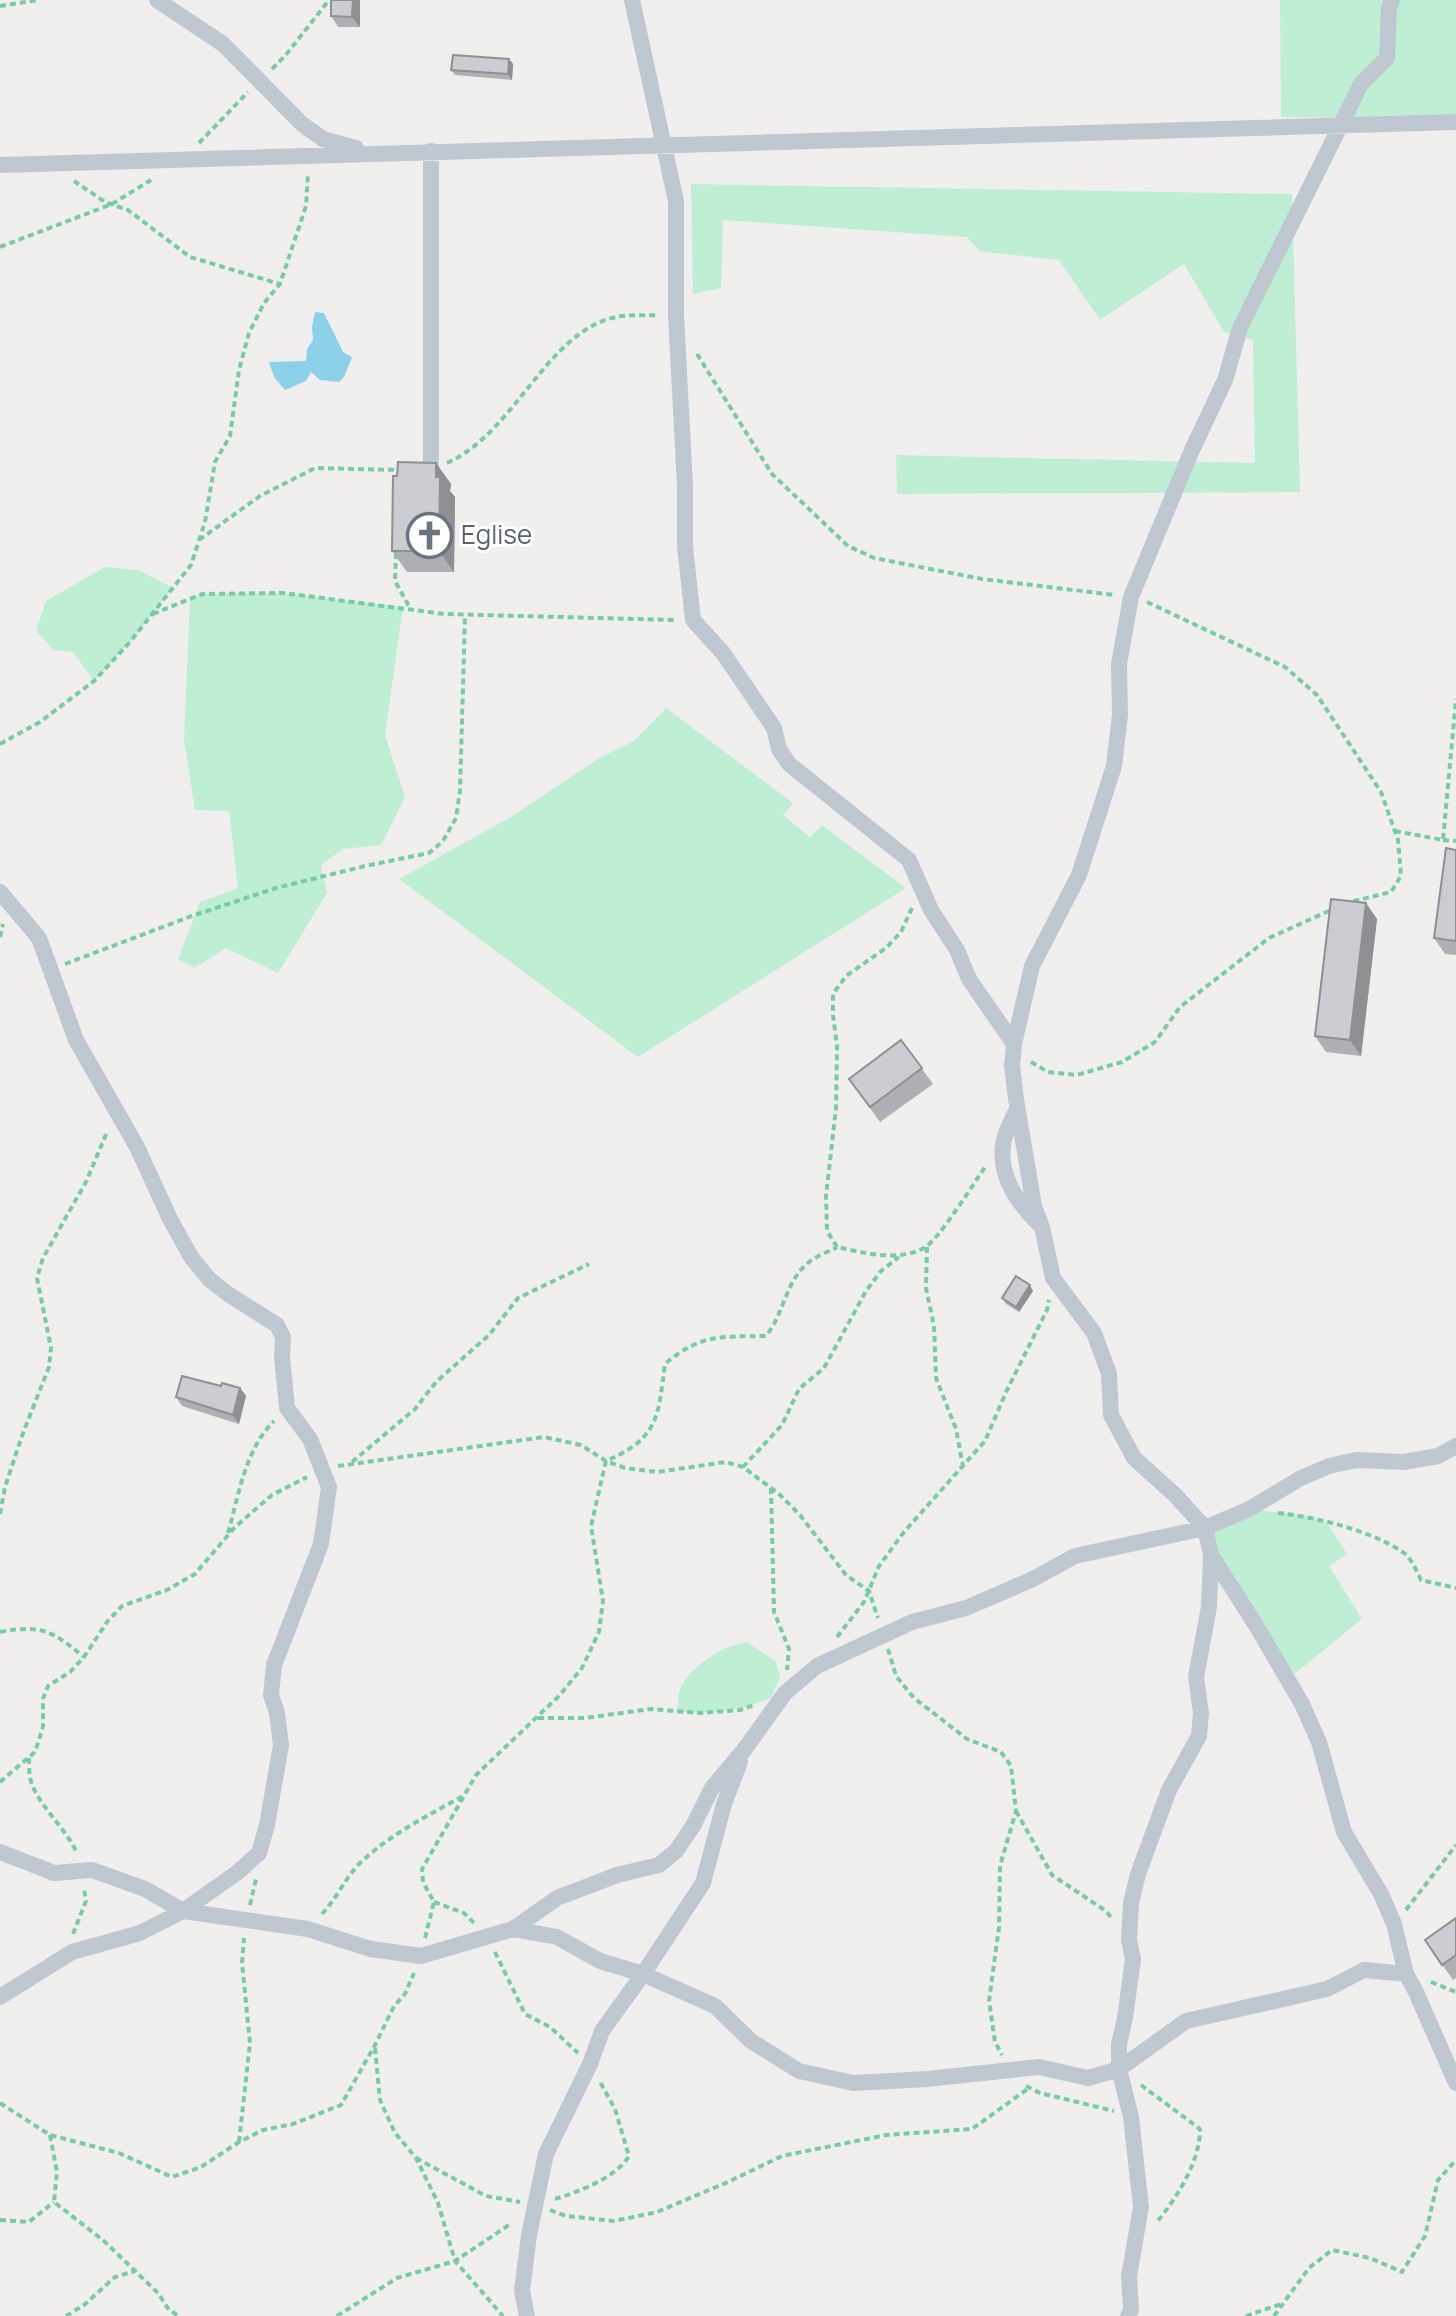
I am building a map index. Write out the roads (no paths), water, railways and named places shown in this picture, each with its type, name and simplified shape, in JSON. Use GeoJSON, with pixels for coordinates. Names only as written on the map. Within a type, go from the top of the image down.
{"type":"FeatureCollection","features":[{"type":"Feature","properties":{"kind":"street"},"geometry":{"type":"LineString","coordinates":[[157,0],[223,44],[302,124],[323,139],[373,153]]}},
{"type":"Feature","properties":{"kind":"street"},"geometry":{"type":"LineString","coordinates":[[632,0],[676,201],[676,315],[685,547],[693,620],[723,653],[774,728],[779,749],[789,764],[909,860],[931,910],[957,950],[969,979],[1014,1044]]}},
{"type":"Feature","properties":{"kind":"street"},"geometry":{"type":"LineString","coordinates":[[1128,2316],[1131,2310],[1129,2276],[1141,2207],[1131,2117],[1119,2069],[1119,2044],[1133,1959],[1129,1940],[1131,1903],[1143,1859],[1169,1790],[1199,1736],[1201,1713],[1196,1677],[1209,1607],[1211,1555],[1205,1528],[1169,1489],[1134,1458],[1111,1415],[1109,1374],[1094,1333],[1053,1278],[1034,1206],[1017,1108],[1012,1066],[1014,1044],[1032,966],[1079,875],[1114,766],[1120,715],[1119,664],[1131,597],[1192,450],[1225,380],[1240,328],[1361,84],[1387,58],[1392,0]]}},
{"type":"Feature","properties":{"kind":"street"},"geometry":{"type":"LineString","coordinates":[[0,165],[1456,122]]}},
{"type":"Feature","properties":{"kind":"street"},"geometry":{"type":"LineString","coordinates":[[431,151],[431,471]]}},
{"type":"Feature","properties":{"kind":"street"},"geometry":{"type":"LineString","coordinates":[[0,892],[39,938],[76,1040],[137,1147],[191,1257],[209,1279],[277,1325],[283,1337],[287,1408],[310,1439],[329,1487],[321,1544],[274,1665],[271,1695],[281,1745],[259,1853],[183,1911],[140,1933],[72,1952],[0,1997]]}},
{"type":"Feature","properties":{"kind":"street"},"geometry":{"type":"LineString","coordinates":[[1017,1108],[1003,1144],[1005,1173],[1011,1191],[1024,1210],[1042,1227]]}},
{"type":"Feature","properties":{"kind":"street"},"geometry":{"type":"LineString","coordinates":[[513,1929],[557,1898],[617,1875],[659,1865],[676,1851],[712,1788],[785,1693],[817,1666],[912,1622],[966,1608],[1033,1579],[1075,1556],[1205,1528],[1249,1509],[1301,1478],[1329,1466],[1356,1460],[1404,1462],[1438,1456],[1456,1446]]}},
{"type":"Feature","properties":{"kind":"street"},"geometry":{"type":"LineString","coordinates":[[1211,1555],[1302,1704],[1319,1742],[1344,1832],[1381,1894],[1394,1924],[1406,1974],[1456,2083]]}},
{"type":"Feature","properties":{"kind":"street"},"geometry":{"type":"LineString","coordinates":[[527,2316],[522,2291],[529,2235],[546,2154],[590,2064],[602,2031],[703,1883],[724,1804],[744,1750]]}},
{"type":"Feature","properties":{"kind":"street"},"geometry":{"type":"LineString","coordinates":[[0,1852],[54,1873],[92,1870],[145,1889],[183,1911],[308,1929],[371,1949],[421,1956],[487,1934],[513,1929],[557,1937],[600,1961],[643,1974],[715,2006],[751,2041],[799,2071],[853,2083],[1039,2067],[1088,2078],[1119,2069],[1186,2021],[1327,1989],[1364,1970],[1406,1974]]}},
{"type":"Feature","properties":{"kind":"water"},"geometry":{"type":"Polygon","coordinates":[[[315,312],[324,313],[343,352],[352,357],[339,382],[320,380],[311,372],[306,381],[285,390],[274,377],[269,362],[306,361],[307,349],[313,340],[315,312]]]}},
{"type":"Feature","properties":{"kind":"place","name":"Eglise"},"geometry":{"type":"Point","coordinates":[430,535]}}]}
